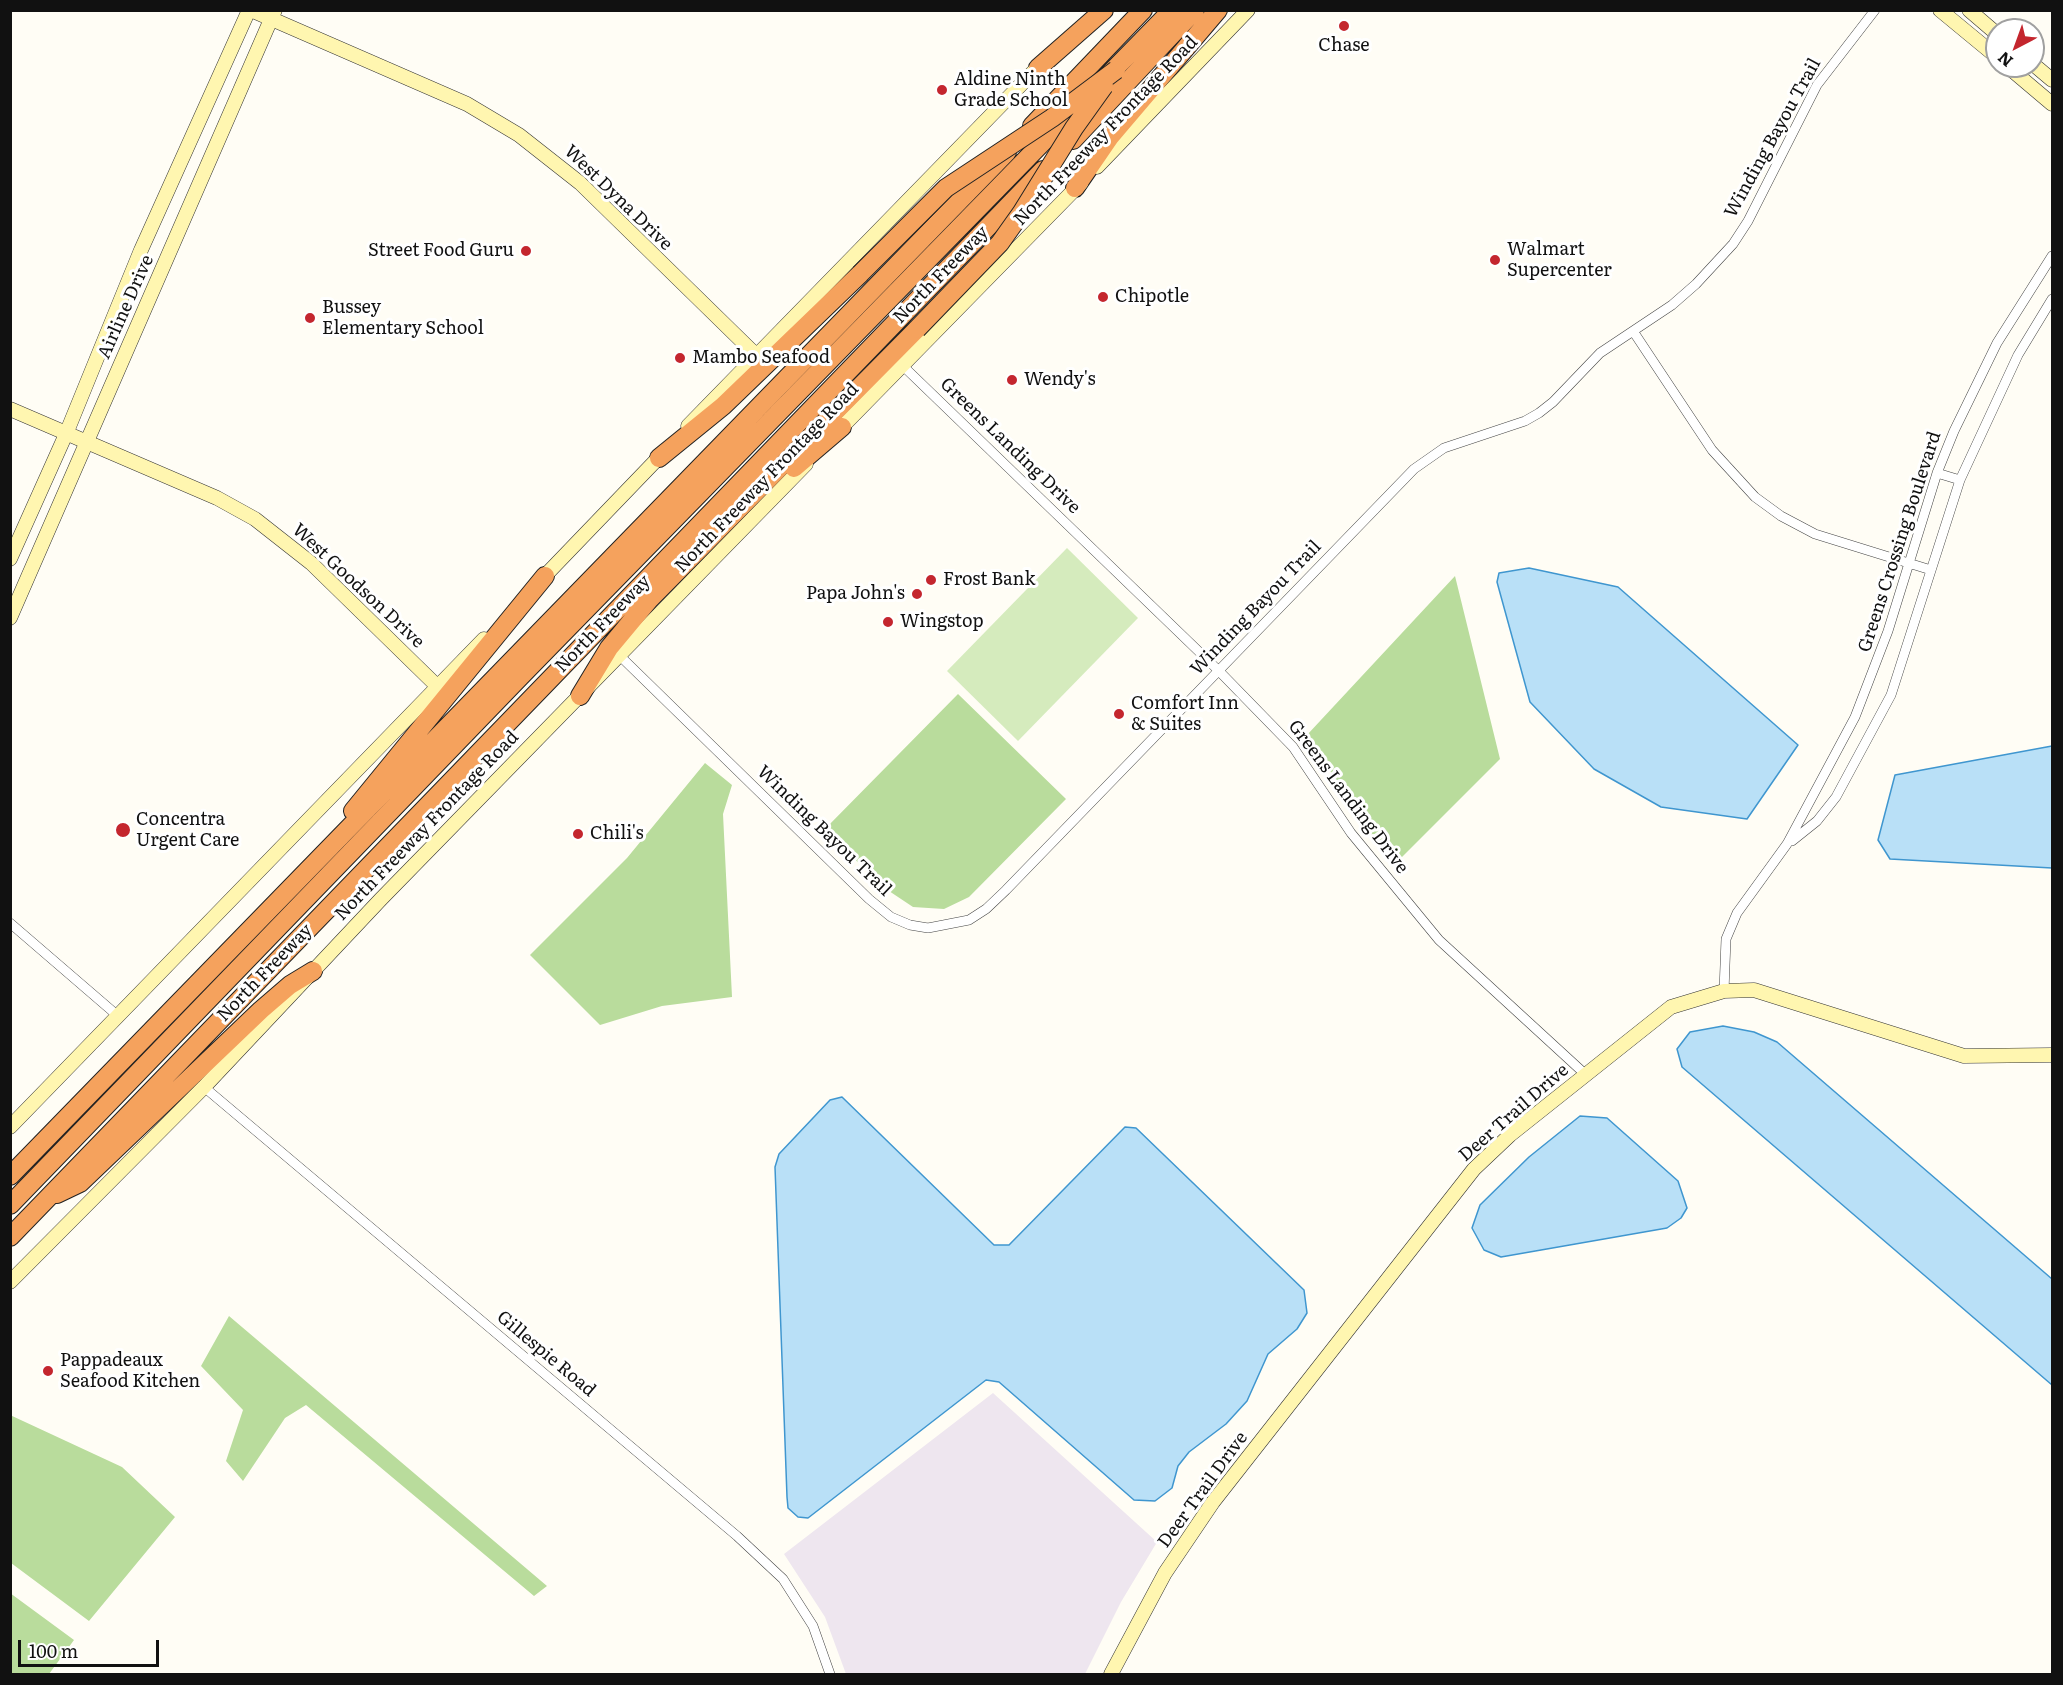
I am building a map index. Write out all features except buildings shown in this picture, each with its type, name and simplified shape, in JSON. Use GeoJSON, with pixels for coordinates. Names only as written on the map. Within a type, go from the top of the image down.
{"type":"FeatureCollection","features":[{"type":"Feature","properties":{"kind":"highway"},"geometry":{"type":"LineString","coordinates":[[1038,68],[1104,10]]}},
{"type":"Feature","properties":{"kind":"highway"},"geometry":{"type":"LineString","coordinates":[[10,1176],[1143,10]]}},
{"type":"Feature","properties":{"kind":"highway","name":"North Freeway"},"geometry":{"type":"LineString","coordinates":[[10,1205],[529,668],[1116,70],[1172,10]]}},
{"type":"Feature","properties":{"kind":"highway","name":"North Freeway"},"geometry":{"type":"LineString","coordinates":[[10,1237],[1196,10]]}},
{"type":"Feature","properties":{"kind":"highway"},"geometry":{"type":"LineString","coordinates":[[1075,188],[1110,137],[1218,10]]}},
{"type":"Feature","properties":{"kind":"highway"},"geometry":{"type":"LineString","coordinates":[[659,458],[723,406],[946,188],[1053,118],[1116,70]]}},
{"type":"Feature","properties":{"kind":"highway"},"geometry":{"type":"LineString","coordinates":[[580,696],[626,625],[1000,243],[1074,128],[1116,70]]}},
{"type":"Feature","properties":{"kind":"highway"},"geometry":{"type":"LineString","coordinates":[[702,547],[842,427]]}},
{"type":"Feature","properties":{"kind":"highway"},"geometry":{"type":"LineString","coordinates":[[342,836],[354,808],[545,576]]}},
{"type":"Feature","properties":{"kind":"highway"},"geometry":{"type":"LineString","coordinates":[[45,1200],[80,1183],[261,1010],[290,985],[313,971]]}},
{"type":"Feature","properties":{"kind":"main road","name":"West Dyna Drive"},"geometry":{"type":"LineString","coordinates":[[250,10],[273,15],[467,104],[519,135],[580,183],[757,356]]}},
{"type":"Feature","properties":{"kind":"main road","name":"Airline Drive"},"geometry":{"type":"LineString","coordinates":[[10,559],[66,434],[165,197],[250,10]]}},
{"type":"Feature","properties":{"kind":"main road"},"geometry":{"type":"LineString","coordinates":[[10,1127],[1092,10]]}},
{"type":"Feature","properties":{"kind":"main road","name":"North Freeway Frontage Road"},"geometry":{"type":"LineString","coordinates":[[10,1282],[204,1087],[619,655],[1248,10]]}},
{"type":"Feature","properties":{"kind":"main road"},"geometry":{"type":"LineString","coordinates":[[1940,10],[1985,47]]}},
{"type":"Feature","properties":{"kind":"main road"},"geometry":{"type":"LineString","coordinates":[[1969,10],[1985,24]]}},
{"type":"Feature","properties":{"kind":"main road","name":"Airline Drive"},"geometry":{"type":"LineString","coordinates":[[10,618],[273,15]]}},
{"type":"Feature","properties":{"kind":"main road"},"geometry":{"type":"LineString","coordinates":[[2021,78],[2052,104]]}},
{"type":"Feature","properties":{"kind":"main road"},"geometry":{"type":"LineString","coordinates":[[165,197],[190,207]]}},
{"type":"Feature","properties":{"kind":"main road","name":"West Goodson Drive"},"geometry":{"type":"LineString","coordinates":[[10,409],[217,498],[255,519],[311,563],[438,687]]}},
{"type":"Feature","properties":{"kind":"main road","name":"Deer Trail Drive"},"geometry":{"type":"LineString","coordinates":[[1111,1674],[1165,1573],[1188,1538],[1390,1273],[1474,1169],[1585,1074],[1671,1007],[1724,991],[1754,990],[1964,1056],[2052,1055]]}},
{"type":"Feature","properties":{"kind":"street","name":"Winding Bayou Trail"},"geometry":{"type":"LineString","coordinates":[[619,655],[869,899],[891,917],[910,925],[928,928],[969,920],[986,909],[1427,458],[1462,440],[1510,426],[1539,413],[1553,402],[1600,352],[1672,305],[1733,244],[1765,192],[1817,85],[1875,10]]}},
{"type":"Feature","properties":{"kind":"street","name":"Greens Crossing Boulevard"},"geometry":{"type":"LineString","coordinates":[[1724,991],[1726,939],[1737,913],[1788,844],[1855,717],[1874,671],[1937,473],[1997,343],[2052,256]]}},
{"type":"Feature","properties":{"kind":"street","name":"Greens Crossing Boulevard"},"geometry":{"type":"LineString","coordinates":[[1788,844],[1817,821],[1836,797],[1886,705],[1910,639],[1960,480],[1997,396],[2052,299]]}},
{"type":"Feature","properties":{"kind":"street"},"geometry":{"type":"LineString","coordinates":[[1633,331],[1712,450],[1755,497],[1781,516],[1815,534],[1931,570]]}},
{"type":"Feature","properties":{"kind":"street","name":"Greens Landing Drive"},"geometry":{"type":"LineString","coordinates":[[903,365],[1218,670],[1293,747],[1351,833],[1439,940],[1585,1074]]}},
{"type":"Feature","properties":{"kind":"street"},"geometry":{"type":"LineString","coordinates":[[1937,473],[1960,480]]}},
{"type":"Feature","properties":{"kind":"street"},"geometry":{"type":"LineString","coordinates":[[10,923],[118,1016]]}},
{"type":"Feature","properties":{"kind":"street","name":"Gillespie Road"},"geometry":{"type":"LineString","coordinates":[[204,1087],[736,1536],[783,1579],[813,1626],[830,1674]]}},
{"type":"Feature","properties":{"kind":"shaded area"},"geometry":{"type":"Polygon","coordinates":[[[993,1393],[1157,1542],[1121,1602],[1085,1674],[846,1674],[825,1617],[784,1554],[993,1393]]]}},
{"type":"Feature","properties":{"kind":"green space"},"geometry":{"type":"Polygon","coordinates":[[[1067,548],[1138,618],[1018,741],[947,671],[1067,548]]]}},
{"type":"Feature","properties":{"kind":"green space"},"geometry":{"type":"Polygon","coordinates":[[[1455,576],[1500,759],[1392,867],[1307,735],[1455,576]]]}},
{"type":"Feature","properties":{"kind":"green space"},"geometry":{"type":"Polygon","coordinates":[[[958,694],[1066,799],[969,897],[944,909],[913,907],[886,889],[824,830],[958,694]]]}},
{"type":"Feature","properties":{"kind":"green space"},"geometry":{"type":"Polygon","coordinates":[[[705,763],[732,785],[723,814],[732,997],[662,1006],[600,1025],[530,955],[627,858],[705,763]]]}},
{"type":"Feature","properties":{"kind":"green space"},"geometry":{"type":"Polygon","coordinates":[[[229,1316],[547,1586],[534,1596],[306,1405],[285,1418],[243,1481],[226,1461],[243,1410],[201,1366],[229,1316]]]}},
{"type":"Feature","properties":{"kind":"green space"},"geometry":{"type":"Polygon","coordinates":[[[10,1415],[122,1467],[175,1517],[89,1621],[11,1563],[10,1415]]]}},
{"type":"Feature","properties":{"kind":"green space"},"geometry":{"type":"Polygon","coordinates":[[[10,1593],[74,1640],[49,1674],[11,1674],[10,1593]]]}},
{"type":"Feature","properties":{"kind":"water"},"geometry":{"type":"Polygon","coordinates":[[[1529,568],[1618,587],[1798,745],[1747,819],[1661,807],[1594,769],[1530,702],[1497,582],[1499,573],[1529,568]]]}},
{"type":"Feature","properties":{"kind":"water"},"geometry":{"type":"Polygon","coordinates":[[[2052,746],[2052,868],[1890,859],[1878,840],[1895,775],[2052,746]]]}},
{"type":"Feature","properties":{"kind":"water"},"geometry":{"type":"Polygon","coordinates":[[[1723,1026],[1754,1032],[1777,1042],[2052,1279],[2052,1385],[1682,1067],[1677,1049],[1690,1032],[1723,1026]]]}},
{"type":"Feature","properties":{"kind":"water"},"geometry":{"type":"Polygon","coordinates":[[[842,1097],[994,1245],[1009,1245],[1125,1127],[1136,1128],[1304,1290],[1307,1313],[1297,1329],[1268,1354],[1247,1401],[1226,1424],[1189,1452],[1178,1466],[1172,1488],[1155,1501],[1134,1500],[999,1382],[986,1380],[808,1518],[798,1517],[788,1508],[787,1497],[775,1167],[779,1154],[830,1100],[842,1097]]]}},
{"type":"Feature","properties":{"kind":"water"},"geometry":{"type":"Polygon","coordinates":[[[1580,1116],[1607,1118],[1678,1181],[1687,1208],[1681,1218],[1667,1228],[1501,1257],[1484,1250],[1472,1228],[1480,1205],[1529,1157],[1580,1116]]]}},
{"type":"Feature","properties":{"kind":"place","name":"Chase"},"geometry":{"type":"Point","coordinates":[1344,26]}},
{"type":"Feature","properties":{"kind":"place","name":"Aldine Ninth Grade School"},"geometry":{"type":"Point","coordinates":[942,90]}},
{"type":"Feature","properties":{"kind":"place","name":"Street Food Guru"},"geometry":{"type":"Point","coordinates":[526,251]}},
{"type":"Feature","properties":{"kind":"place","name":"Walmart Supercenter"},"geometry":{"type":"Point","coordinates":[1495,260]}},
{"type":"Feature","properties":{"kind":"place","name":"Chipotle"},"geometry":{"type":"Point","coordinates":[1103,297]}},
{"type":"Feature","properties":{"kind":"place","name":"Bussey Elementary School"},"geometry":{"type":"Point","coordinates":[310,318]}},
{"type":"Feature","properties":{"kind":"place","name":"Mambo Seafood"},"geometry":{"type":"Point","coordinates":[680,358]}},
{"type":"Feature","properties":{"kind":"place","name":"Wendy's"},"geometry":{"type":"Point","coordinates":[1012,380]}},
{"type":"Feature","properties":{"kind":"place","name":"Frost Bank"},"geometry":{"type":"Point","coordinates":[931,580]}},
{"type":"Feature","properties":{"kind":"place","name":"Papa John's"},"geometry":{"type":"Point","coordinates":[917,594]}},
{"type":"Feature","properties":{"kind":"place","name":"Wingstop"},"geometry":{"type":"Point","coordinates":[888,622]}},
{"type":"Feature","properties":{"kind":"place","name":"Comfort Inn & Suites"},"geometry":{"type":"Point","coordinates":[1119,714]}},
{"type":"Feature","properties":{"kind":"place","name":"Concentra Urgent Care"},"geometry":{"type":"Point","coordinates":[123,830]}},
{"type":"Feature","properties":{"kind":"place","name":"Chili's"},"geometry":{"type":"Point","coordinates":[578,834]}},
{"type":"Feature","properties":{"kind":"place","name":"Pappadeaux Seafood Kitchen"},"geometry":{"type":"Point","coordinates":[48,1371]}}]}
